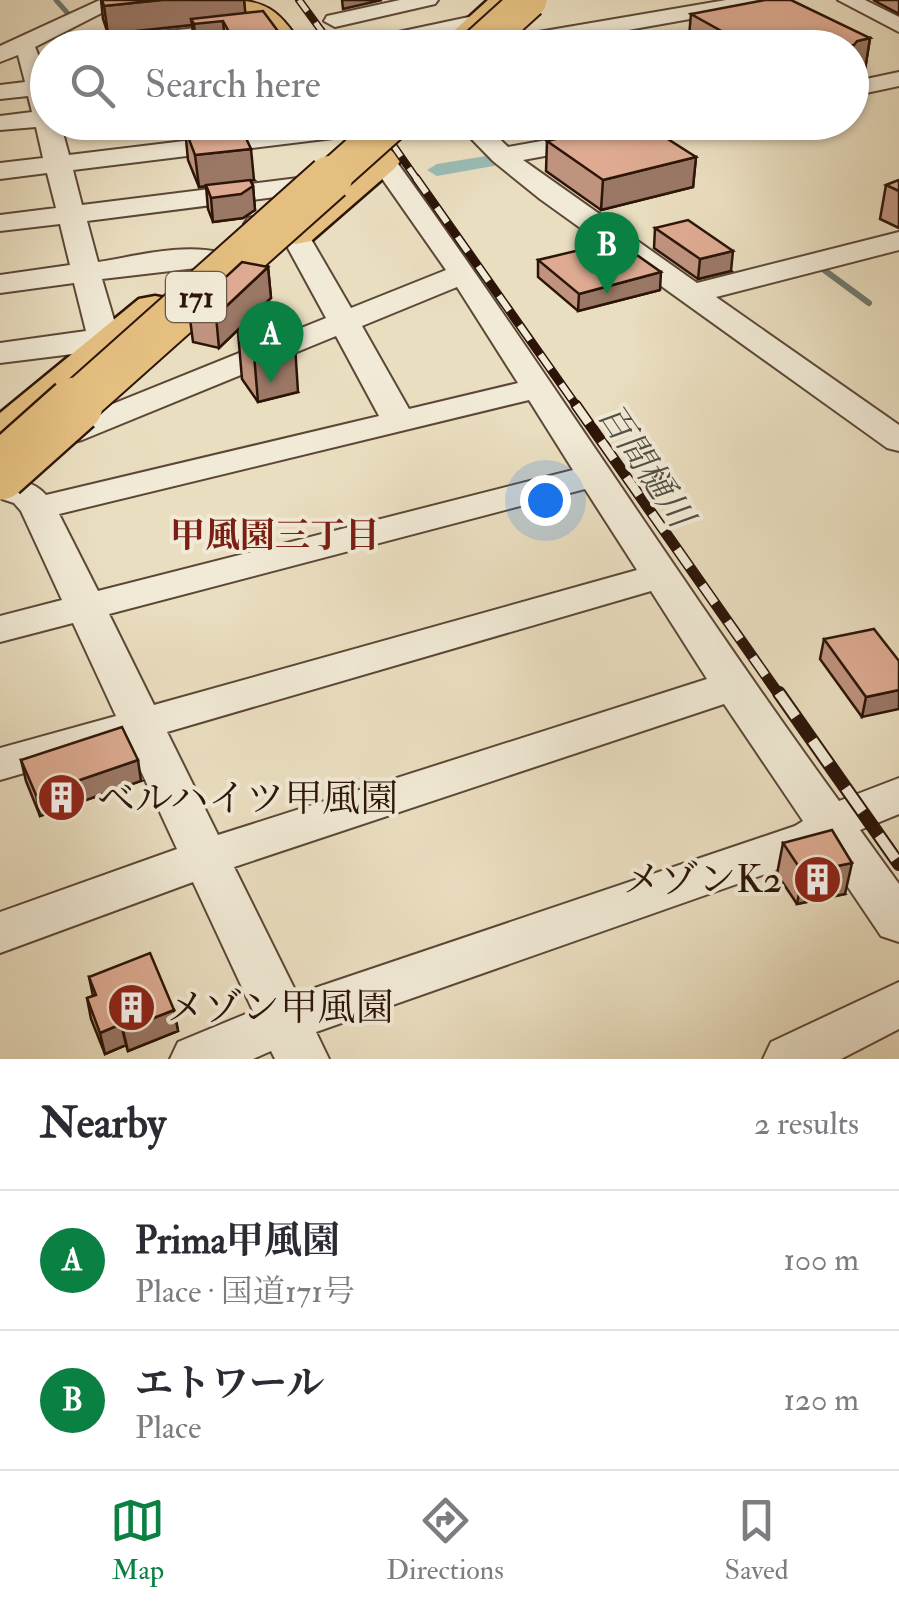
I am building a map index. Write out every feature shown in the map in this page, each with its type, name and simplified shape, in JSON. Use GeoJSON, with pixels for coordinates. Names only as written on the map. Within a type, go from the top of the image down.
{"type":"FeatureCollection","features":[{"type":"Feature","properties":{"kind":"highway"},"geometry":{"type":"LineString","coordinates":[[489,30],[530,0]]}},
{"type":"Feature","properties":{"kind":"highway"},"geometry":{"type":"LineString","coordinates":[[491,30],[548,0]]}},
{"type":"Feature","properties":{"kind":"highway","name":"171"},"geometry":{"type":"LineString","coordinates":[[8,469],[364,140]]}},
{"type":"Feature","properties":{"kind":"highway","name":"171"},"geometry":{"type":"LineString","coordinates":[[8,469],[70,433],[365,140]]}},
{"type":"Feature","properties":{"kind":"highway","name":"171"},"geometry":{"type":"LineString","coordinates":[[8,469],[111,339],[212,259],[275,228]]}},
{"type":"Feature","properties":{"kind":"main road"},"geometry":{"type":"LineString","coordinates":[[242,0],[275,30]]}},
{"type":"Feature","properties":{"kind":"street"},"geometry":{"type":"LineString","coordinates":[[331,11],[428,0]]}},
{"type":"Feature","properties":{"kind":"street"},"geometry":{"type":"LineString","coordinates":[[597,30],[763,0]]}},
{"type":"Feature","properties":{"kind":"street"},"geometry":{"type":"LineString","coordinates":[[848,0],[899,25]]}},
{"type":"Feature","properties":{"kind":"street"},"geometry":{"type":"LineString","coordinates":[[67,30],[118,5]]}},
{"type":"Feature","properties":{"kind":"street"},"geometry":{"type":"LineString","coordinates":[[0,92],[30,89]]}},
{"type":"Feature","properties":{"kind":"street"},"geometry":{"type":"LineString","coordinates":[[0,123],[30,120]]}},
{"type":"Feature","properties":{"kind":"street"},"geometry":{"type":"LineString","coordinates":[[0,353],[111,339],[86,273],[51,140]]}},
{"type":"Feature","properties":{"kind":"street"},"geometry":{"type":"LineString","coordinates":[[0,171],[301,140]]}},
{"type":"Feature","properties":{"kind":"street"},"geometry":{"type":"LineString","coordinates":[[377,140],[592,476],[899,922]]}},
{"type":"Feature","properties":{"kind":"street"},"geometry":{"type":"LineString","coordinates":[[486,140],[692,295],[899,441]]}},
{"type":"Feature","properties":{"kind":"street"},"geometry":{"type":"LineString","coordinates":[[502,156],[591,140]]}},
{"type":"Feature","properties":{"kind":"street"},"geometry":{"type":"LineString","coordinates":[[0,224],[319,188]]}},
{"type":"Feature","properties":{"kind":"street"},"geometry":{"type":"LineString","coordinates":[[275,228],[346,323],[399,421]]}},
{"type":"Feature","properties":{"kind":"street"},"geometry":{"type":"LineString","coordinates":[[692,295],[736,280],[899,241]]}},
{"type":"Feature","properties":{"kind":"street"},"geometry":{"type":"LineString","coordinates":[[0,284],[187,258],[212,259]]}},
{"type":"Feature","properties":{"kind":"street"},"geometry":{"type":"LineString","coordinates":[[70,433],[463,274]]}},
{"type":"Feature","properties":{"kind":"street"},"geometry":{"type":"LineString","coordinates":[[293,1040],[142,720],[8,469],[399,421],[535,389]]}},
{"type":"Feature","properties":{"kind":"street"},"geometry":{"type":"LineString","coordinates":[[0,630],[592,476]]}},
{"type":"Feature","properties":{"kind":"street"},"geometry":{"type":"LineString","coordinates":[[0,764],[142,720],[660,576]]}},
{"type":"Feature","properties":{"kind":"street"},"geometry":{"type":"LineString","coordinates":[[0,934],[207,857],[733,686]]}},
{"type":"Feature","properties":{"kind":"street"},"geometry":{"type":"LineString","coordinates":[[197,1059],[293,1040],[812,839],[832,823],[899,795]]}},
{"type":"Feature","properties":{"kind":"street"},"geometry":{"type":"LineString","coordinates":[[790,1059],[899,1004]]}},
{"type":"Feature","properties":{"kind":"building"},"geometry":{"type":"Polygon","coordinates":[[[102,0],[161,0],[104,6],[102,0]]]}},
{"type":"Feature","properties":{"kind":"building"},"geometry":{"type":"Polygon","coordinates":[[[765,0],[791,0],[853,30],[720,30],[691,14],[765,0]]]}},
{"type":"Feature","properties":{"kind":"building"},"geometry":{"type":"Polygon","coordinates":[[[263,11],[277,30],[228,30],[223,21],[194,24],[191,19],[263,11]]]}},
{"type":"Feature","properties":{"kind":"building"},"geometry":{"type":"Polygon","coordinates":[[[189,140],[247,140],[251,149],[195,155],[189,140]]]}},
{"type":"Feature","properties":{"kind":"building"},"geometry":{"type":"Polygon","coordinates":[[[669,140],[696,157],[603,180],[547,141],[669,140]]]}},
{"type":"Feature","properties":{"kind":"building"},"geometry":{"type":"Polygon","coordinates":[[[250,180],[253,186],[241,194],[211,198],[206,185],[250,180]]]}},
{"type":"Feature","properties":{"kind":"building"},"geometry":{"type":"Polygon","coordinates":[[[899,180],[899,191],[886,185],[899,180]]]}},
{"type":"Feature","properties":{"kind":"building"},"geometry":{"type":"Polygon","coordinates":[[[688,220],[733,251],[700,259],[655,228],[688,220]]]}},
{"type":"Feature","properties":{"kind":"building"},"geometry":{"type":"Polygon","coordinates":[[[617,241],[661,272],[579,294],[538,260],[617,241]]]}},
{"type":"Feature","properties":{"kind":"building"},"geometry":{"type":"Polygon","coordinates":[[[242,262],[268,267],[216,316],[189,311],[242,262]]]}},
{"type":"Feature","properties":{"kind":"building"},"geometry":{"type":"Polygon","coordinates":[[[277,321],[295,345],[254,354],[238,332],[277,321]]]}},
{"type":"Feature","properties":{"kind":"building"},"geometry":{"type":"Polygon","coordinates":[[[874,629],[899,661],[899,690],[866,697],[824,639],[874,629]]]}},
{"type":"Feature","properties":{"kind":"building"},"geometry":{"type":"Polygon","coordinates":[[[122,727],[138,760],[36,795],[21,760],[122,727]]]}},
{"type":"Feature","properties":{"kind":"building"},"geometry":{"type":"Polygon","coordinates":[[[832,830],[852,863],[803,873],[783,843],[832,830]]]}},
{"type":"Feature","properties":{"kind":"building","name":"メゾン甲風園"},"geometry":{"type":"Polygon","coordinates":[[[150,953],[174,1010],[123,1030],[121,1024],[100,1033],[87,998],[96,995],[89,977],[150,953]]]}},
{"type":"Feature","properties":{"kind":"waterway"},"geometry":{"type":"LineString","coordinates":[[56,0],[71,17]]}},
{"type":"Feature","properties":{"kind":"waterway","name":"百間樋川"},"geometry":{"type":"LineString","coordinates":[[437,170],[492,161]]}},
{"type":"Feature","properties":{"kind":"waterway","name":"百間樋川"},"geometry":{"type":"LineString","coordinates":[[407,174],[494,301]]}},
{"type":"Feature","properties":{"kind":"waterway"},"geometry":{"type":"LineString","coordinates":[[816,264],[869,303]]}},
{"type":"Feature","properties":{"kind":"railway"},"geometry":{"type":"LineString","coordinates":[[299,0],[321,30]]}},
{"type":"Feature","properties":{"kind":"railway"},"geometry":{"type":"LineString","coordinates":[[390,140],[418,181]]}},
{"type":"Feature","properties":{"kind":"railway"},"geometry":{"type":"LineString","coordinates":[[416,178],[578,408]]}},
{"type":"Feature","properties":{"kind":"railway"},"geometry":{"type":"LineString","coordinates":[[576,405],[780,696]]}},
{"type":"Feature","properties":{"kind":"railway"},"geometry":{"type":"LineString","coordinates":[[779,693],[899,864]]}},
{"type":"Feature","properties":{"kind":"place","name":"エトワール"},"geometry":{"type":"Point","coordinates":[607,294]}},
{"type":"Feature","properties":{"kind":"place","name":"Prima甲風園"},"geometry":{"type":"Point","coordinates":[271,383]}},
{"type":"Feature","properties":{"kind":"place","name":"ベルハイツ甲風園"},"geometry":{"type":"Point","coordinates":[62,798]}},
{"type":"Feature","properties":{"kind":"place","name":"メゾンK2"},"geometry":{"type":"Point","coordinates":[817,879]}},
{"type":"Feature","properties":{"kind":"place","name":"メゾン甲風園"},"geometry":{"type":"Point","coordinates":[132,1007]}},
{"type":"Feature","properties":{"kind":"district","name":"甲風園三丁目"},"geometry":{"type":"Point","coordinates":[275,535]}}]}
